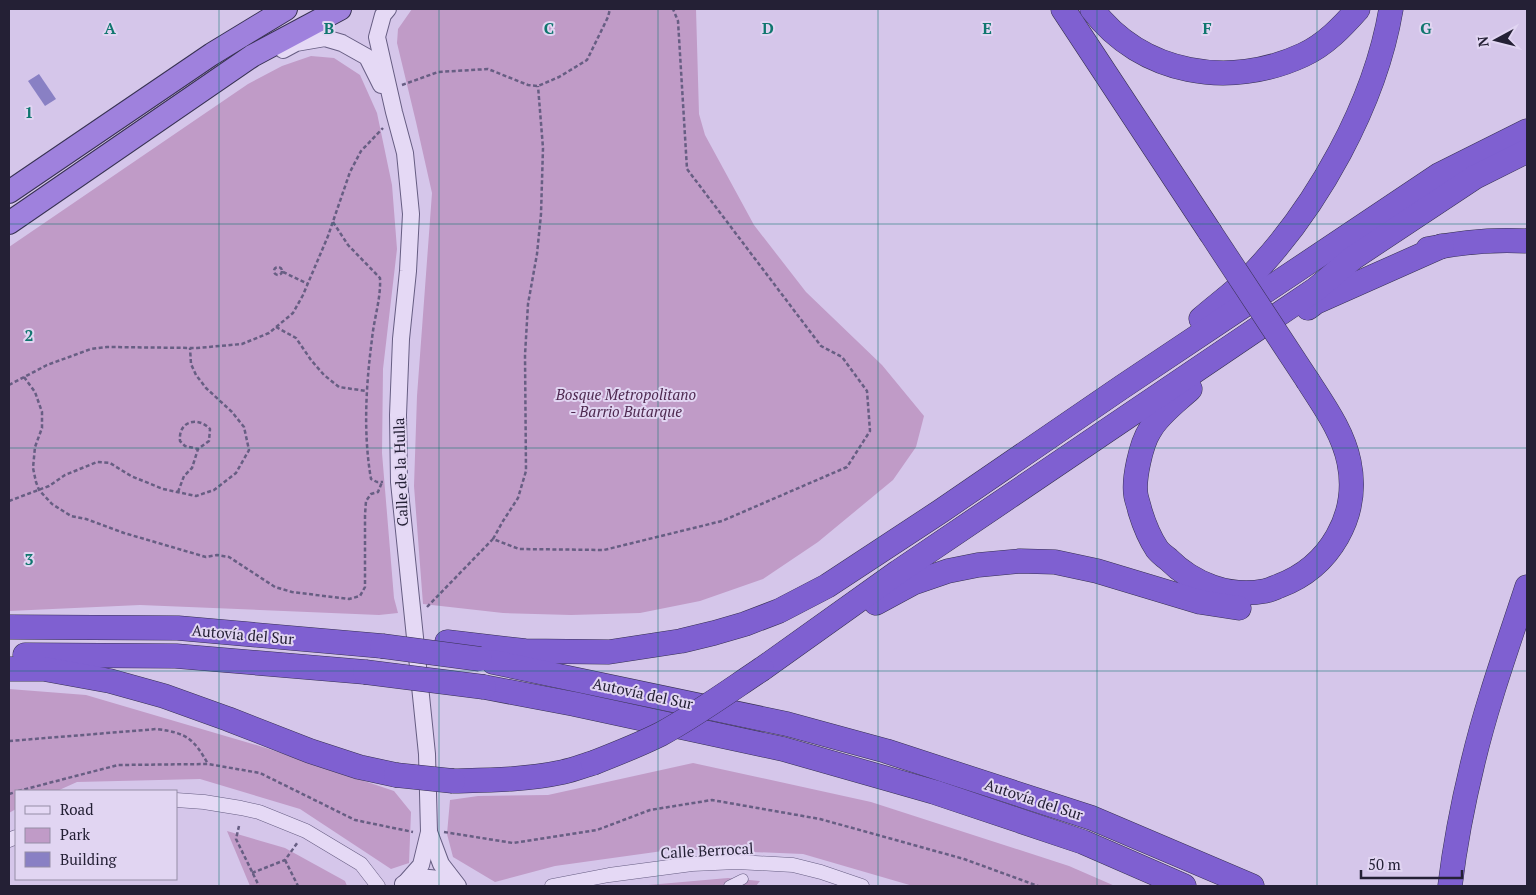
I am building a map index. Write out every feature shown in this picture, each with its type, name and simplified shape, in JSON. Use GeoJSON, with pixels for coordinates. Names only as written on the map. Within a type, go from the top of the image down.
{"type":"FeatureCollection","features":[{"type":"Feature","properties":{"kind":"highway"},"geometry":{"type":"LineString","coordinates":[[9,192],[212,54],[286,9]]}},
{"type":"Feature","properties":{"kind":"highway"},"geometry":{"type":"LineString","coordinates":[[9,223],[252,56],[340,9]]}},
{"type":"Feature","properties":{"kind":"highway"},"geometry":{"type":"LineString","coordinates":[[1063,9],[1216,227]]}},
{"type":"Feature","properties":{"kind":"highway"},"geometry":{"type":"LineString","coordinates":[[769,665],[810,646],[852,618],[913,583],[948,571],[978,565],[1020,561],[1055,562],[1097,571],[1200,602],[1240,608],[1266,606],[1290,599],[1311,587],[1331,571],[1348,546],[1358,526],[1365,481],[1362,459],[1342,410],[1313,376],[1216,227],[1080,9]]}},
{"type":"Feature","properties":{"kind":"highway"},"geometry":{"type":"LineString","coordinates":[[1092,9],[1116,34],[1137,50],[1166,64],[1191,71],[1227,74],[1252,72],[1279,65],[1304,55],[1331,37],[1358,9]]}},
{"type":"Feature","properties":{"kind":"highway"},"geometry":{"type":"LineString","coordinates":[[1122,386],[1249,277],[1282,240],[1309,203],[1336,160],[1363,102],[1379,58],[1391,9]]}},
{"type":"Feature","properties":{"kind":"highway"},"geometry":{"type":"LineString","coordinates":[[483,653],[525,651],[609,652],[714,634],[779,611],[827,586],[917,527],[1122,386],[1439,175],[1522,143]]}},
{"type":"Feature","properties":{"kind":"highway"},"geometry":{"type":"LineString","coordinates":[[9,669],[44,669],[110,682],[155,694],[228,719],[310,751],[359,767],[396,775],[452,781],[502,780],[563,772],[593,763],[628,750],[707,707],[898,572],[1316,289],[1353,258],[1476,177],[1522,143]]}},
{"type":"Feature","properties":{"kind":"highway"},"geometry":{"type":"LineString","coordinates":[[1316,289],[1389,258],[1442,246],[1497,239],[1527,241]]}},
{"type":"Feature","properties":{"kind":"highway"},"geometry":{"type":"LineString","coordinates":[[1313,376],[1339,434],[1349,462],[1351,491],[1345,521],[1332,547],[1311,569],[1289,582],[1266,591],[1239,593],[1212,587],[1192,578],[1175,567],[1158,550],[1144,526],[1136,494],[1139,460],[1150,430],[1166,411],[1196,384],[1316,302],[1442,246]]}},
{"type":"Feature","properties":{"kind":"highway"},"geometry":{"type":"LineString","coordinates":[[1450,886],[1458,827],[1473,762],[1491,695],[1527,586]]}},
{"type":"Feature","properties":{"kind":"highway","name":"Autovía del Sur"},"geometry":{"type":"LineString","coordinates":[[9,627],[178,628],[483,653],[787,724],[886,751],[1092,818],[1252,886]]}},
{"type":"Feature","properties":{"kind":"highway","name":"Autovía del Sur"},"geometry":{"type":"LineString","coordinates":[[9,655],[176,656],[365,672],[484,687],[574,704],[782,749],[934,792],[1082,842],[1184,886]]}},
{"type":"Feature","properties":{"kind":"street"},"geometry":{"type":"LineString","coordinates":[[388,9],[383,15],[377,37],[394,112]]}},
{"type":"Feature","properties":{"kind":"street"},"geometry":{"type":"LineString","coordinates":[[144,130],[296,43],[324,38],[342,43],[367,57],[394,112]]}},
{"type":"Feature","properties":{"kind":"street","name":"Calle de la Hulla"},"geometry":{"type":"LineString","coordinates":[[394,112],[405,153],[411,214],[408,271],[401,339],[398,415],[390,482],[412,623],[427,754],[429,832]]}},
{"type":"Feature","properties":{"kind":"street"},"geometry":{"type":"LineString","coordinates":[[178,800],[204,802],[259,812],[306,831],[361,864],[378,886]]}},
{"type":"Feature","properties":{"kind":"street"},"geometry":{"type":"LineString","coordinates":[[402,884],[421,865],[429,832]]}},
{"type":"Feature","properties":{"kind":"street"},"geometry":{"type":"LineString","coordinates":[[429,832],[441,864],[457,886]]}},
{"type":"Feature","properties":{"kind":"street","name":"Calle Berrocal"},"geometry":{"type":"LineString","coordinates":[[558,886],[610,875],[692,864],[738,862],[793,865],[862,886]]}},
{"type":"Feature","properties":{"kind":"street"},"geometry":{"type":"LineString","coordinates":[[402,884],[420,878],[435,878],[457,886]]}},
{"type":"Feature","properties":{"kind":"street"},"geometry":{"type":"LineString","coordinates":[[729,886],[742,879]]}},
{"type":"Feature","properties":{"kind":"path"},"geometry":{"type":"LineString","coordinates":[[388,89],[438,72],[488,69],[528,85],[538,86],[559,78],[587,60],[608,18],[610,9]]}},
{"type":"Feature","properties":{"kind":"path"},"geometry":{"type":"LineString","coordinates":[[493,539],[519,549],[604,550],[722,521],[847,467],[870,431],[866,391],[842,357],[821,346],[687,169],[678,21],[673,9]]}},
{"type":"Feature","properties":{"kind":"path"},"geometry":{"type":"LineString","coordinates":[[412,623],[493,539],[518,498],[526,471],[525,355],[528,304],[537,254],[541,214],[542,148],[538,86]]}},
{"type":"Feature","properties":{"kind":"path"},"geometry":{"type":"LineString","coordinates":[[9,385],[47,365],[91,349],[106,347],[190,348],[242,344],[269,333],[294,313],[333,222],[350,172],[361,151],[380,131],[394,112]]}},
{"type":"Feature","properties":{"kind":"path"},"geometry":{"type":"LineString","coordinates":[[333,222],[348,245],[380,278],[381,293],[372,336],[366,391],[369,464],[372,479],[377,482],[390,482]]}},
{"type":"Feature","properties":{"kind":"path"},"geometry":{"type":"LineString","coordinates":[[282,272],[308,284]]}},
{"type":"Feature","properties":{"kind":"path"},"geometry":{"type":"LineString","coordinates":[[276,327],[296,338],[311,360],[339,388],[366,391]]}},
{"type":"Feature","properties":{"kind":"path"},"geometry":{"type":"LineString","coordinates":[[9,501],[49,486],[65,476],[97,462],[110,463],[131,476],[163,489],[196,496],[214,490],[236,473],[248,450],[244,427],[196,375],[190,364],[190,348]]}},
{"type":"Feature","properties":{"kind":"path"},"geometry":{"type":"LineString","coordinates":[[24,377],[35,392],[42,412],[42,428],[35,446],[33,468],[36,482],[39,490],[52,504],[71,516],[86,519],[124,533],[206,557],[230,557],[275,587],[292,592],[348,599],[360,596],[365,588],[366,502],[371,494],[378,492],[390,482]]}},
{"type":"Feature","properties":{"kind":"path"},"geometry":{"type":"LineString","coordinates":[[178,492],[184,476],[192,468],[198,449],[210,440],[210,429],[205,423],[187,424],[179,434],[180,441],[185,446],[198,449]]}},
{"type":"Feature","properties":{"kind":"path"},"geometry":{"type":"LineString","coordinates":[[9,741],[157,729],[174,731],[193,741],[199,747],[208,764]]}},
{"type":"Feature","properties":{"kind":"path"},"geometry":{"type":"LineString","coordinates":[[21,790],[118,765],[208,764],[260,773],[355,820],[513,843],[596,830],[650,810],[712,800],[820,819],[964,859],[1038,886]]}},
{"type":"Feature","properties":{"kind":"path"},"geometry":{"type":"LineString","coordinates":[[239,826],[236,839],[259,886]]}},
{"type":"Feature","properties":{"kind":"path"},"geometry":{"type":"LineString","coordinates":[[252,873],[285,860],[306,831]]}},
{"type":"Feature","properties":{"kind":"path"},"geometry":{"type":"LineString","coordinates":[[285,860],[298,886]]}},
{"type":"Feature","properties":{"kind":"green space","name":"Bosque Metropolitano - Barrio Butarque"},"geometry":{"type":"Polygon","coordinates":[[[412,9],[696,9],[699,114],[705,135],[754,225],[806,292],[882,365],[924,416],[916,447],[893,480],[818,542],[763,579],[700,601],[640,613],[571,615],[503,613],[423,604],[414,486],[417,396],[432,193],[397,43],[398,29],[412,9]]]}},
{"type":"Feature","properties":{"kind":"green space"},"geometry":{"type":"Polygon","coordinates":[[[311,56],[334,58],[360,75],[377,113],[392,185],[397,249],[383,369],[382,453],[394,598],[398,613],[379,615],[140,605],[9,611],[9,247],[248,84],[282,66],[311,56]]]}},
{"type":"Feature","properties":{"kind":"green space"},"geometry":{"type":"Polygon","coordinates":[[[9,689],[86,695],[263,747],[394,791],[411,812],[409,863],[391,869],[300,809],[200,779],[77,782],[59,790],[15,790],[15,810],[9,813],[9,689]]]}},
{"type":"Feature","properties":{"kind":"green space"},"geometry":{"type":"Polygon","coordinates":[[[693,763],[871,802],[1069,866],[1115,886],[913,886],[803,854],[677,849],[555,866],[495,882],[453,857],[447,834],[450,800],[478,796],[548,795],[693,763]]]}},
{"type":"Feature","properties":{"kind":"green space"},"geometry":{"type":"Polygon","coordinates":[[[227,831],[285,848],[345,881],[347,886],[250,886],[227,831]]]}},
{"type":"Feature","properties":{"kind":"green space"},"geometry":{"type":"Polygon","coordinates":[[[728,878],[760,881],[756,886],[637,886],[728,878]]]}},
{"type":"Feature","properties":{"kind":"building"},"geometry":{"type":"Polygon","coordinates":[[[39,74],[56,99],[45,106],[28,81],[39,74]]]}}]}
